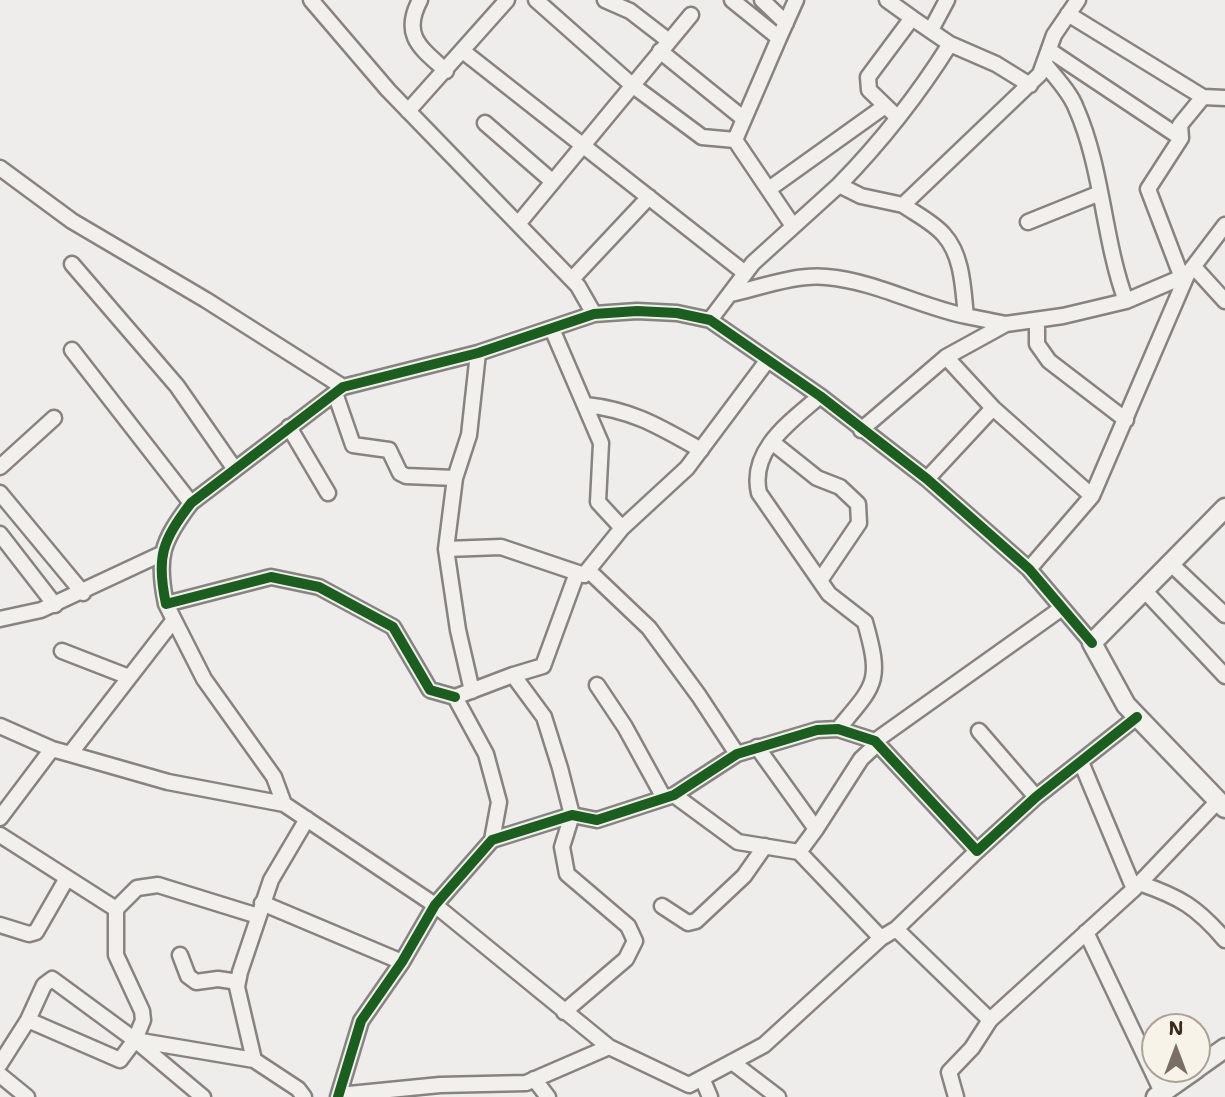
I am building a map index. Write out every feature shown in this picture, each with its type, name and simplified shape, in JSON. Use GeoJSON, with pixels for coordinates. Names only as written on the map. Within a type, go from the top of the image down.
{"type":"FeatureCollection","features":[{"type":"Feature","properties":{"kind":"street"},"geometry":{"type":"LineString","coordinates":[[311,0],[408,111],[572,279],[594,314]]}},
{"type":"Feature","properties":{"kind":"street"},"geometry":{"type":"LineString","coordinates":[[420,0],[411,22],[413,35],[418,45],[446,71]]}},
{"type":"Feature","properties":{"kind":"street"},"geometry":{"type":"LineString","coordinates":[[408,111],[464,52],[507,0]]}},
{"type":"Feature","properties":{"kind":"street"},"geometry":{"type":"LineString","coordinates":[[536,0],[632,85],[702,137],[735,140]]}},
{"type":"Feature","properties":{"kind":"street"},"geometry":{"type":"LineString","coordinates":[[605,0],[630,11],[744,119]]}},
{"type":"Feature","properties":{"kind":"street"},"geometry":{"type":"LineString","coordinates":[[732,0],[779,37]]}},
{"type":"Feature","properties":{"kind":"street"},"geometry":{"type":"LineString","coordinates":[[762,0],[786,23]]}},
{"type":"Feature","properties":{"kind":"street"},"geometry":{"type":"LineString","coordinates":[[735,140],[796,0]]}},
{"type":"Feature","properties":{"kind":"street"},"geometry":{"type":"LineString","coordinates":[[887,0],[950,44],[996,64],[1030,85]]}},
{"type":"Feature","properties":{"kind":"street"},"geometry":{"type":"LineString","coordinates":[[931,30],[947,0]]}},
{"type":"Feature","properties":{"kind":"street"},"geometry":{"type":"LineString","coordinates":[[903,205],[1030,85],[1078,0]]}},
{"type":"Feature","properties":{"kind":"street"},"geometry":{"type":"LineString","coordinates":[[1068,14],[1203,97],[1225,98]]}},
{"type":"Feature","properties":{"kind":"street"},"geometry":{"type":"LineString","coordinates":[[518,224],[691,15]]}},
{"type":"Feature","properties":{"kind":"street"},"geometry":{"type":"LineString","coordinates":[[898,118],[869,90],[868,77],[912,18]]}},
{"type":"Feature","properties":{"kind":"street"},"geometry":{"type":"LineString","coordinates":[[710,320],[745,273],[839,185],[898,118],[928,80],[950,44]]}},
{"type":"Feature","properties":{"kind":"street"},"geometry":{"type":"LineString","coordinates":[[464,52],[745,273]]}},
{"type":"Feature","properties":{"kind":"street"},"geometry":{"type":"LineString","coordinates":[[1047,57],[1181,138]]}},
{"type":"Feature","properties":{"kind":"street"},"geometry":{"type":"LineString","coordinates":[[1047,57],[1076,106],[1100,193],[1113,267],[1126,301]]}},
{"type":"Feature","properties":{"kind":"street"},"geometry":{"type":"LineString","coordinates":[[1203,97],[1180,125],[1181,138],[1148,189],[1188,274],[1225,302]]}},
{"type":"Feature","properties":{"kind":"street"},"geometry":{"type":"LineString","coordinates":[[769,190],[885,106]]}},
{"type":"Feature","properties":{"kind":"street"},"geometry":{"type":"LineString","coordinates":[[485,123],[553,182]]}},
{"type":"Feature","properties":{"kind":"street"},"geometry":{"type":"LineString","coordinates":[[735,140],[793,226]]}},
{"type":"Feature","properties":{"kind":"street"},"geometry":{"type":"LineString","coordinates":[[0,168],[72,222],[206,300],[339,390],[353,445],[388,450],[400,474],[406,476],[455,478]]}},
{"type":"Feature","properties":{"kind":"street"},"geometry":{"type":"LineString","coordinates":[[839,185],[861,196],[903,205],[944,235],[953,249],[962,278],[966,316]]}},
{"type":"Feature","properties":{"kind":"street"},"geometry":{"type":"LineString","coordinates":[[1028,222],[1100,193]]}},
{"type":"Feature","properties":{"kind":"street"},"geometry":{"type":"LineString","coordinates":[[572,279],[649,197]]}},
{"type":"Feature","properties":{"kind":"street"},"geometry":{"type":"LineString","coordinates":[[1029,569],[1092,496],[1188,274],[1223,230]]}},
{"type":"Feature","properties":{"kind":"street"},"geometry":{"type":"LineString","coordinates":[[72,264],[177,386],[234,468]]}},
{"type":"Feature","properties":{"kind":"street"},"geometry":{"type":"LineString","coordinates":[[731,294],[823,276],[851,280],[943,311],[1006,324],[1126,301],[1188,274]]}},
{"type":"Feature","properties":{"kind":"street"},"geometry":{"type":"LineString","coordinates":[[284,804],[274,777],[204,679],[166,604],[160,578],[161,554],[172,528],[191,503],[339,390],[478,353],[594,314],[637,311],[710,320],[820,396],[927,479],[1029,569],[1092,643],[1126,705],[1221,804],[1137,886],[990,1020],[972,1048],[949,1072],[956,1097]]}},
{"type":"Feature","properties":{"kind":"street"},"geometry":{"type":"LineString","coordinates":[[1037,320],[1037,344],[1049,361],[1126,420]]}},
{"type":"Feature","properties":{"kind":"street"},"geometry":{"type":"LineString","coordinates":[[861,429],[946,357],[1006,324]]}},
{"type":"Feature","properties":{"kind":"street"},"geometry":{"type":"LineString","coordinates":[[552,329],[601,443],[598,502],[622,528]]}},
{"type":"Feature","properties":{"kind":"street"},"geometry":{"type":"LineString","coordinates":[[72,350],[191,503]]}},
{"type":"Feature","properties":{"kind":"street"},"geometry":{"type":"LineString","coordinates":[[472,691],[458,630],[446,549],[455,478],[469,435],[478,353]]}},
{"type":"Feature","properties":{"kind":"street"},"geometry":{"type":"LineString","coordinates":[[946,357],[993,408],[1092,496]]}},
{"type":"Feature","properties":{"kind":"street"},"geometry":{"type":"LineString","coordinates":[[166,604],[271,577],[319,587],[393,627],[430,690],[455,697],[543,666],[583,572],[622,528],[687,468],[767,361]]}},
{"type":"Feature","properties":{"kind":"street"},"geometry":{"type":"LineString","coordinates":[[820,396],[772,442],[758,463],[755,477],[759,493],[829,594],[865,622],[874,668],[871,690],[838,729]]}},
{"type":"Feature","properties":{"kind":"street"},"geometry":{"type":"LineString","coordinates":[[586,405],[624,410],[642,417],[701,450]]}},
{"type":"Feature","properties":{"kind":"street"},"geometry":{"type":"LineString","coordinates":[[927,479],[993,408]]}},
{"type":"Feature","properties":{"kind":"street"},"geometry":{"type":"LineString","coordinates":[[0,467],[54,418]]}},
{"type":"Feature","properties":{"kind":"street"},"geometry":{"type":"LineString","coordinates":[[289,427],[328,493]]}},
{"type":"Feature","properties":{"kind":"street"},"geometry":{"type":"LineString","coordinates":[[772,442],[817,478],[840,486],[858,504],[859,523],[821,579]]}},
{"type":"Feature","properties":{"kind":"street"},"geometry":{"type":"LineString","coordinates":[[0,493],[83,593]]}},
{"type":"Feature","properties":{"kind":"street"},"geometry":{"type":"LineString","coordinates":[[1092,643],[1225,508]]}},
{"type":"Feature","properties":{"kind":"street"},"geometry":{"type":"LineString","coordinates":[[0,534],[55,605]]}},
{"type":"Feature","properties":{"kind":"street"},"geometry":{"type":"LineString","coordinates":[[446,549],[501,547],[583,572],[649,628],[737,754]]}},
{"type":"Feature","properties":{"kind":"street"},"geometry":{"type":"LineString","coordinates":[[3,614],[55,605],[161,554]]}},
{"type":"Feature","properties":{"kind":"street"},"geometry":{"type":"LineString","coordinates":[[1170,563],[1225,615]]}},
{"type":"Feature","properties":{"kind":"street"},"geometry":{"type":"LineString","coordinates":[[1144,590],[1225,676]]}},
{"type":"Feature","properties":{"kind":"street"},"geometry":{"type":"LineString","coordinates":[[799,852],[861,759],[876,743],[1062,608]]}},
{"type":"Feature","properties":{"kind":"street"},"geometry":{"type":"LineString","coordinates":[[70,754],[173,621]]}},
{"type":"Feature","properties":{"kind":"street"},"geometry":{"type":"LineString","coordinates":[[62,651],[130,677]]}},
{"type":"Feature","properties":{"kind":"street"},"geometry":{"type":"LineString","coordinates":[[513,676],[544,717],[572,816],[562,847],[566,874],[628,926],[635,941],[626,959],[565,1012]]}},
{"type":"Feature","properties":{"kind":"street"},"geometry":{"type":"LineString","coordinates":[[597,685],[669,797],[738,842],[799,852],[881,938]]}},
{"type":"Feature","properties":{"kind":"street"},"geometry":{"type":"LineString","coordinates":[[455,697],[486,754],[499,802],[492,839],[435,905],[402,962],[361,1021],[338,1096],[526,1083],[609,1047]]}},
{"type":"Feature","properties":{"kind":"street"},"geometry":{"type":"LineString","coordinates":[[0,726],[52,749],[169,782],[284,804],[435,905],[609,1047],[689,1085],[764,1045],[881,938],[896,929],[1036,797],[1137,717]]}},
{"type":"Feature","properties":{"kind":"street"},"geometry":{"type":"LineString","coordinates":[[492,839],[572,816],[597,820],[669,797],[737,754],[817,730],[838,729],[876,743],[977,852]]}},
{"type":"Feature","properties":{"kind":"street"},"geometry":{"type":"LineString","coordinates":[[979,731],[1036,797]]}},
{"type":"Feature","properties":{"kind":"street"},"geometry":{"type":"LineString","coordinates":[[757,747],[816,829]]}},
{"type":"Feature","properties":{"kind":"street"},"geometry":{"type":"LineString","coordinates":[[0,818],[52,749]]}},
{"type":"Feature","properties":{"kind":"street"},"geometry":{"type":"LineString","coordinates":[[1081,762],[1137,886],[1186,902],[1202,912],[1225,940]]}},
{"type":"Feature","properties":{"kind":"street"},"geometry":{"type":"LineString","coordinates":[[254,1060],[238,982],[260,909],[284,854],[307,819]]}},
{"type":"Feature","properties":{"kind":"street"},"geometry":{"type":"LineString","coordinates":[[0,835],[116,909]]}},
{"type":"Feature","properties":{"kind":"street"},"geometry":{"type":"LineString","coordinates":[[662,906],[688,923],[696,921],[744,876],[765,846]]}},
{"type":"Feature","properties":{"kind":"street"},"geometry":{"type":"LineString","coordinates":[[0,925],[29,934],[36,932],[67,878]]}},
{"type":"Feature","properties":{"kind":"street"},"geometry":{"type":"LineString","coordinates":[[28,1020],[120,1060],[135,1040],[143,1020],[142,1011],[116,955],[116,909],[137,888],[158,885],[260,909],[402,962]]}},
{"type":"Feature","properties":{"kind":"street"},"geometry":{"type":"LineString","coordinates":[[896,929],[990,1020]]}},
{"type":"Feature","properties":{"kind":"street"},"geometry":{"type":"LineString","coordinates":[[1086,932],[1159,1095],[1176,1083]]}},
{"type":"Feature","properties":{"kind":"street"},"geometry":{"type":"LineString","coordinates":[[180,955],[188,976],[196,982],[218,979],[238,982]]}},
{"type":"Feature","properties":{"kind":"street"},"geometry":{"type":"LineString","coordinates":[[0,1064],[28,1020],[44,985],[52,979],[135,1040],[204,1097]]}},
{"type":"Feature","properties":{"kind":"street"},"geometry":{"type":"LineString","coordinates":[[135,1040],[254,1060],[298,1089],[304,1097]]}},
{"type":"Feature","properties":{"kind":"street"},"geometry":{"type":"LineString","coordinates":[[732,1062],[778,1097]]}},
{"type":"Feature","properties":{"kind":"street"},"geometry":{"type":"LineString","coordinates":[[0,1075],[27,1097]]}},
{"type":"Feature","properties":{"kind":"street"},"geometry":{"type":"LineString","coordinates":[[702,1078],[710,1097]]}},
{"type":"Feature","properties":{"kind":"street"},"geometry":{"type":"LineString","coordinates":[[534,1079],[548,1097]]}},
{"type":"Feature","properties":{"kind":"street"},"geometry":{"type":"LineString","coordinates":[[472,1097],[485,1084]]}},
{"type":"Feature","properties":{"kind":"cycle path"},"geometry":{"type":"LineString","coordinates":[[455,697],[430,690],[393,627],[319,587],[271,577],[166,604],[162,574],[164,550],[173,528],[191,503],[343,387],[478,353],[594,314],[637,311],[677,313],[710,320],[820,396],[927,479],[1029,569],[1092,643]]}},
{"type":"Feature","properties":{"kind":"cycle path"},"geometry":{"type":"LineString","coordinates":[[338,1097],[361,1021],[402,962],[435,905],[492,840],[572,815],[597,820],[674,795],[737,754],[817,730],[838,729],[875,741],[977,851],[1036,797],[1137,717]]}}]}
